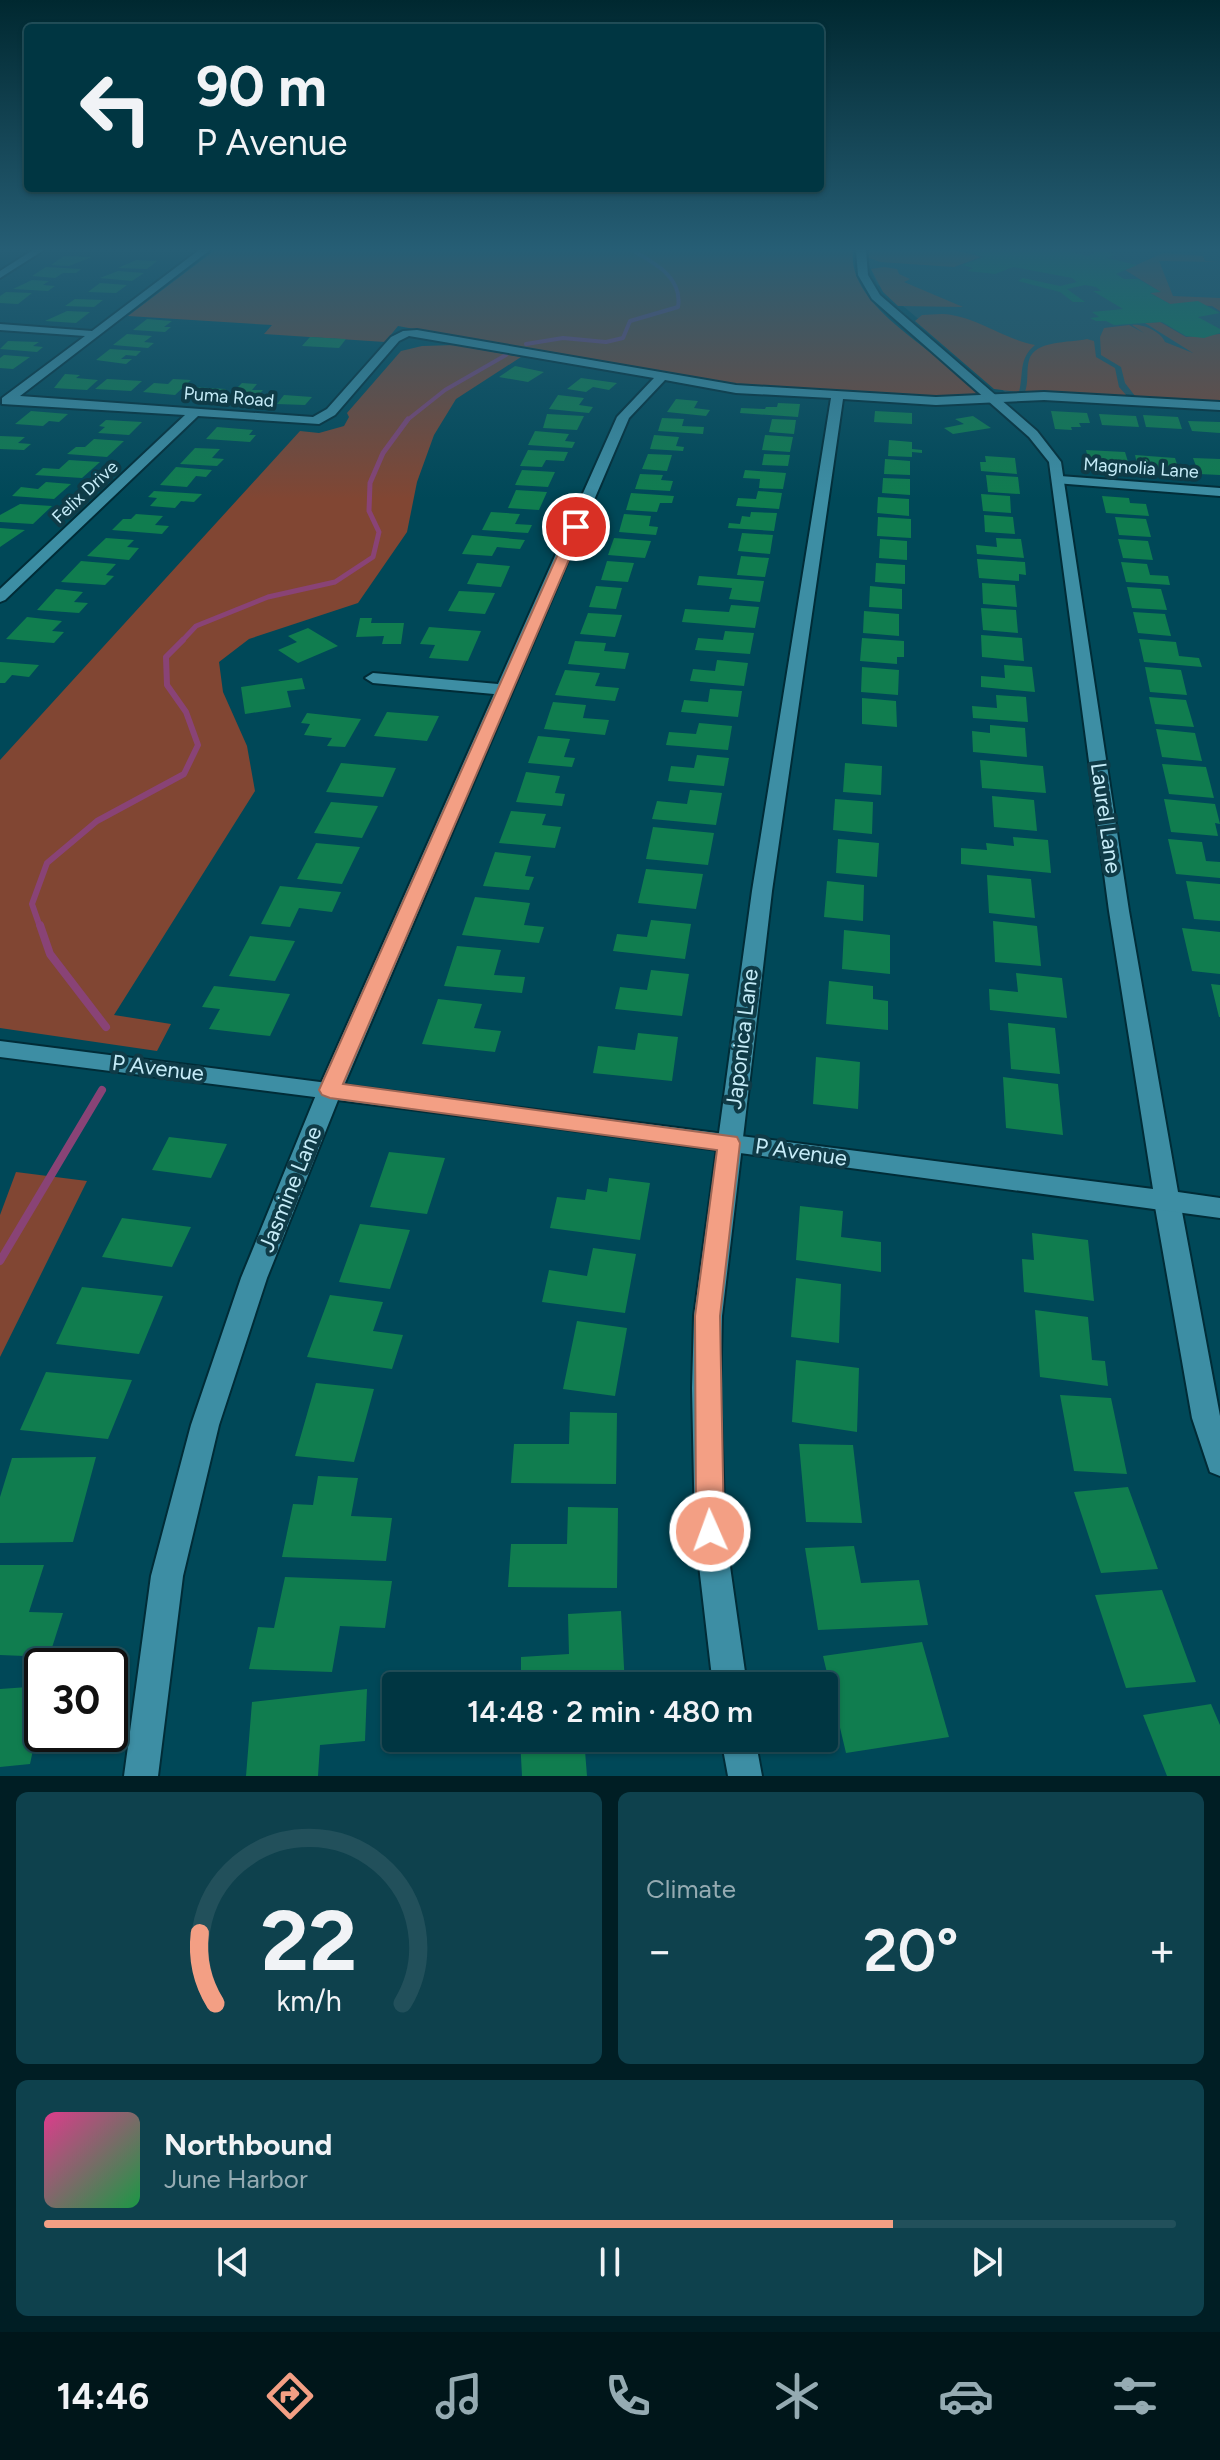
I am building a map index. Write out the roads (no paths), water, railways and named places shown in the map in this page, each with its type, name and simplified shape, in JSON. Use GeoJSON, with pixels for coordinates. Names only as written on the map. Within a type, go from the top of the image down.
{"type":"FeatureCollection","features":[{"type":"Feature","properties":{"kind":"street"},"geometry":{"type":"LineString","coordinates":[[80,333],[95,334]]}},
{"type":"Feature","properties":{"kind":"street","name":"Puma Road"},"geometry":{"type":"LineString","coordinates":[[5,402],[322,420],[395,339],[407,333],[430,334],[661,378]]}},
{"type":"Feature","properties":{"kind":"street","name":"Laurel Lane"},"geometry":{"type":"LineString","coordinates":[[918,333],[1044,445],[1055,462],[1060,480],[1119,911],[1206,1418],[1220,1462]]}},
{"type":"Feature","properties":{"kind":"street"},"geometry":{"type":"LineString","coordinates":[[5,402],[95,334]]}},
{"type":"Feature","properties":{"kind":"street"},"geometry":{"type":"LineString","coordinates":[[661,378],[736,389],[936,401],[1044,396],[1220,406]]}},
{"type":"Feature","properties":{"kind":"street","name":"Jasmine Lane"},"geometry":{"type":"LineString","coordinates":[[141,1776],[167,1576],[205,1425],[254,1278],[330,1090],[623,417],[661,378]]}},
{"type":"Feature","properties":{"kind":"street","name":"Japonica Lane"},"geometry":{"type":"LineString","coordinates":[[728,1672],[710,1531],[706,1388],[708,1316],[762,891],[837,396]]}},
{"type":"Feature","properties":{"kind":"street","name":"Felix Drive"},"geometry":{"type":"LineString","coordinates":[[0,597],[195,412]]}},
{"type":"Feature","properties":{"kind":"street","name":"Magnolia Lane"},"geometry":{"type":"LineString","coordinates":[[1060,480],[1220,492]]}},
{"type":"Feature","properties":{"kind":"street"},"geometry":{"type":"LineString","coordinates":[[373,678],[506,690]]}},
{"type":"Feature","properties":{"kind":"street","name":"P Avenue"},"geometry":{"type":"LineString","coordinates":[[0,1049],[1220,1208]]}},
{"type":"Feature","properties":{"kind":"street"},"geometry":{"type":"LineString","coordinates":[[741,1752],[745,1776]]}},
{"type":"Feature","properties":{"kind":"waterway"},"geometry":{"type":"LineString","coordinates":[[526,344],[563,338],[606,342],[623,338],[625,333]]}},
{"type":"Feature","properties":{"kind":"waterway"},"geometry":{"type":"LineString","coordinates":[[407,420],[445,390],[506,355]]}},
{"type":"Feature","properties":{"kind":"waterway"},"geometry":{"type":"LineString","coordinates":[[181,642],[196,626],[268,597],[335,582],[373,557],[379,532],[369,511],[370,483],[383,453],[407,420]]}},
{"type":"Feature","properties":{"kind":"waterway"},"geometry":{"type":"LineString","coordinates":[[40,927],[32,904],[47,863],[97,821],[184,774],[198,745],[186,712],[167,685],[166,657],[181,642]]}},
{"type":"Feature","properties":{"kind":"waterway"},"geometry":{"type":"LineString","coordinates":[[40,925],[50,954],[106,1027]]}},
{"type":"Feature","properties":{"kind":"waterway"},"geometry":{"type":"LineString","coordinates":[[0,1261],[102,1090]]}}]}
